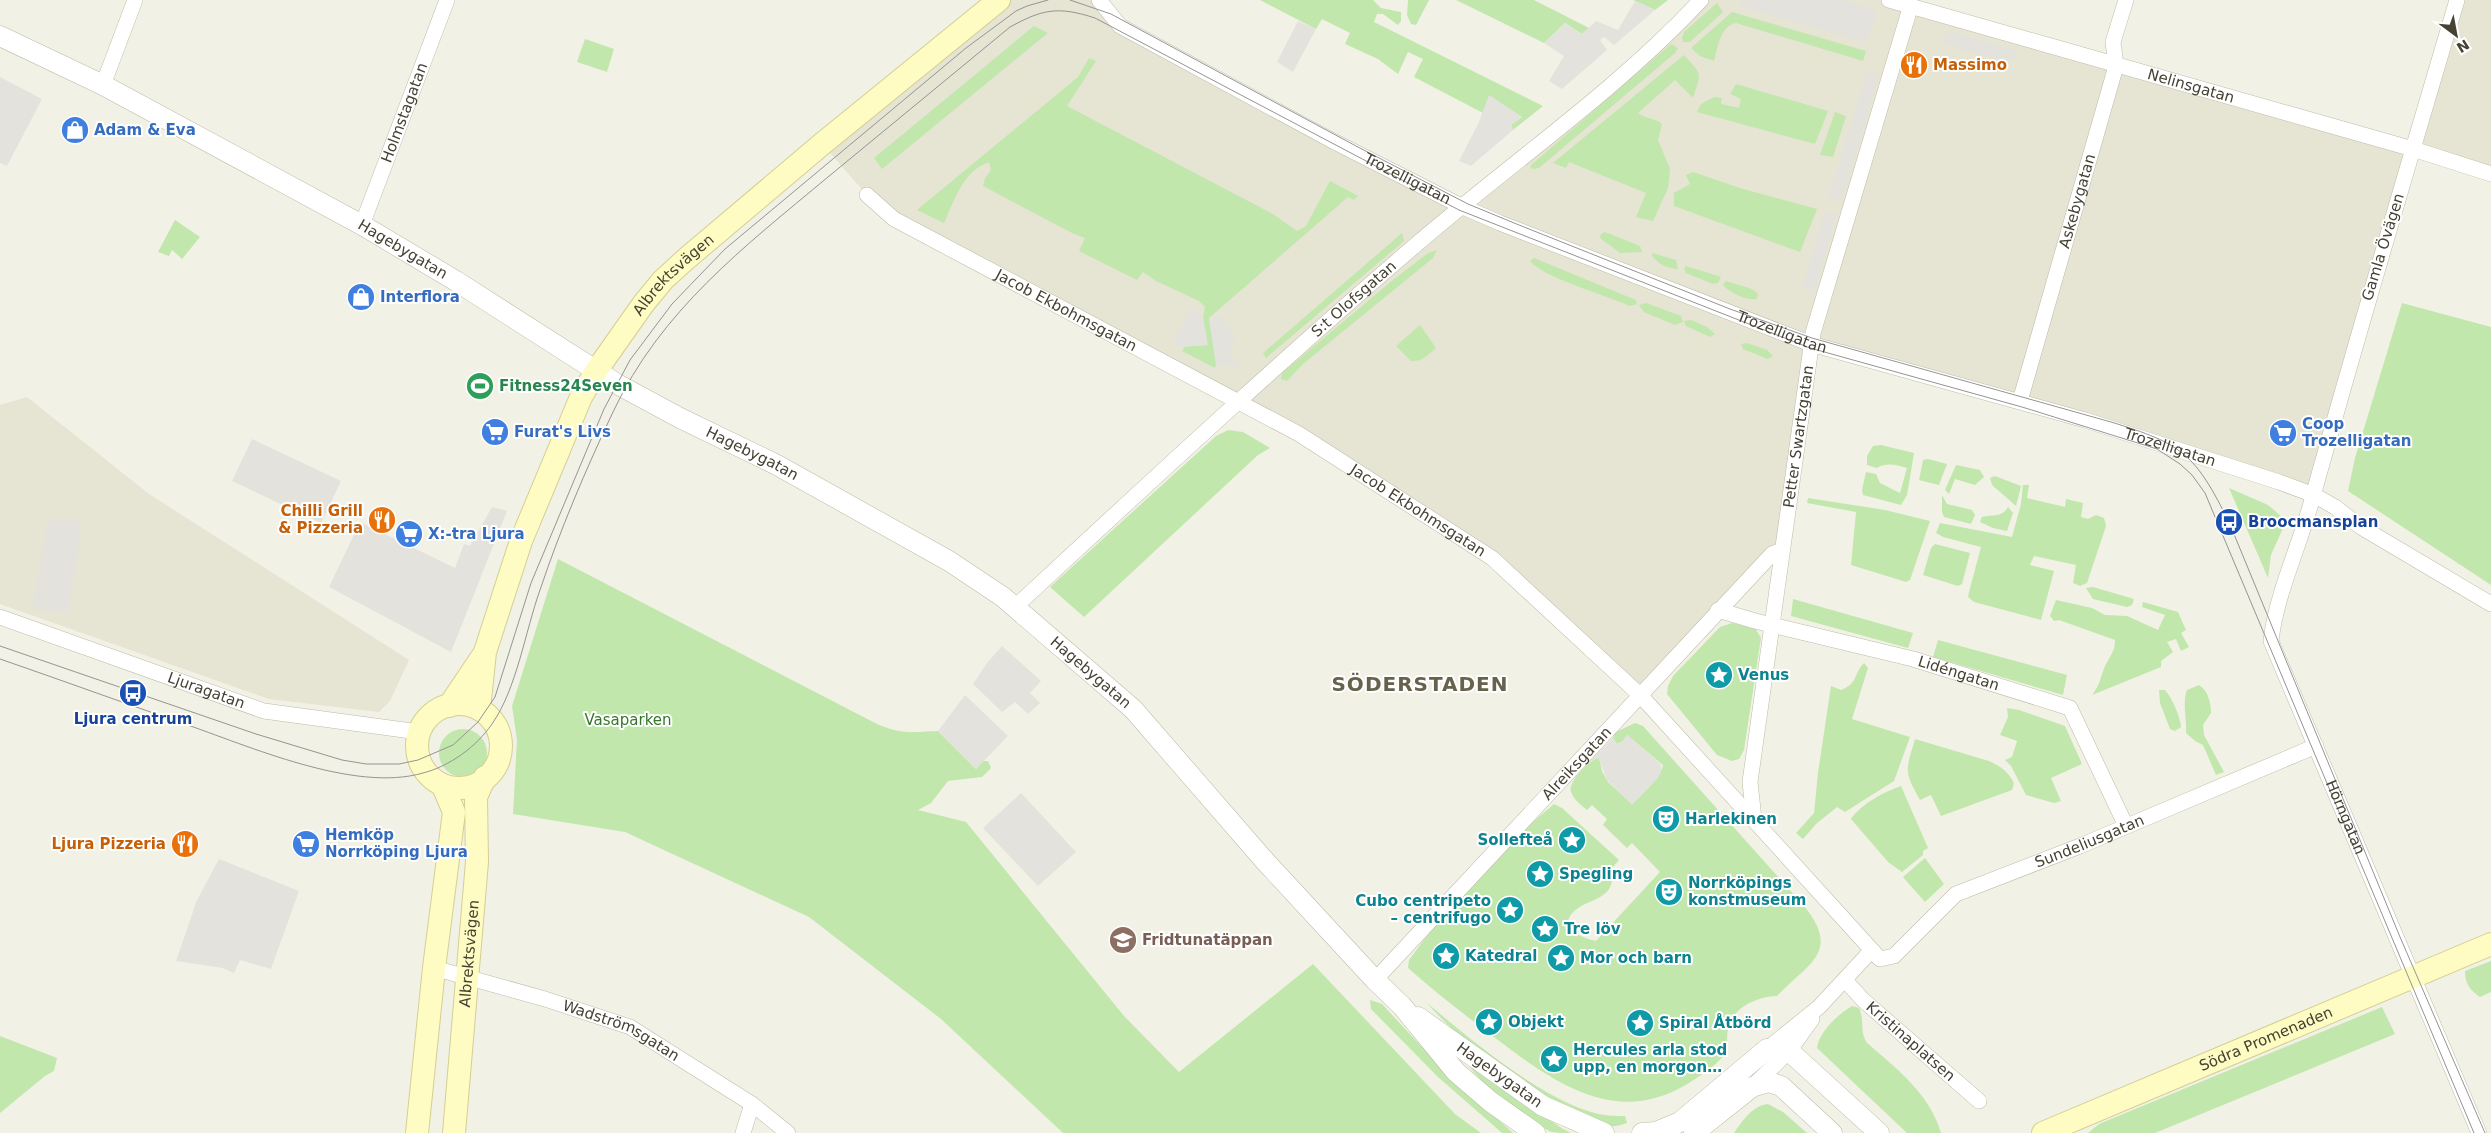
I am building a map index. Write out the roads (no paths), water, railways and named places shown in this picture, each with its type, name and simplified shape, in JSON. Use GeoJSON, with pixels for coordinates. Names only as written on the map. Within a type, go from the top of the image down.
{"type":"FeatureCollection","features":[{"type":"Feature","properties":{"kind":"main road","name":"Albrektsvägen"},"geometry":{"type":"LineString","coordinates":[[479,709],[485,652],[522,541],[582,397],[596,371],[644,303],[676,268],[822,144],[1000,0]]}},
{"type":"Feature","properties":{"kind":"main road","name":"Albrektsvägen"},"geometry":{"type":"LineString","coordinates":[[450,706],[485,652]]}},
{"type":"Feature","properties":{"kind":"main road"},"geometry":{"type":"LineString","coordinates":[[464,704],[479,709],[494,722],[499,733],[501,745],[494,768],[473,785],[458,789],[443,786],[425,773],[418,760],[416,746],[419,732],[426,720],[436,711],[450,706],[464,704]]}},
{"type":"Feature","properties":{"kind":"main road","name":"Albrektsvägen"},"geometry":{"type":"LineString","coordinates":[[454,1133],[477,862],[476,797],[485,777]]}},
{"type":"Feature","properties":{"kind":"main road","name":"Albrektsvägen"},"geometry":{"type":"LineString","coordinates":[[416,1133],[434,968],[454,812],[443,786]]}},
{"type":"Feature","properties":{"kind":"main road","name":"Södra Promenaden"},"geometry":{"type":"LineString","coordinates":[[2043,1133],[2491,944]]}},
{"type":"Feature","properties":{"kind":"street"},"geometry":{"type":"LineString","coordinates":[[103,85],[135,0]]}},
{"type":"Feature","properties":{"kind":"street","name":"Holmstagatan"},"geometry":{"type":"LineString","coordinates":[[362,225],[448,0]]}},
{"type":"Feature","properties":{"kind":"street","name":"Trozelligatan"},"geometry":{"type":"LineString","coordinates":[[1099,0],[1120,26],[1331,140],[1463,207],[1811,344],[2183,450],[2314,495],[2335,507],[2361,527],[2491,604]]}},
{"type":"Feature","properties":{"kind":"street","name":"S:t Olofsgatan"},"geometry":{"type":"LineString","coordinates":[[1014,607],[1238,401],[1419,242],[1670,33],[1701,0]]}},
{"type":"Feature","properties":{"kind":"street","name":"Nelinsgatan"},"geometry":{"type":"LineString","coordinates":[[1890,0],[2116,66],[2413,149],[2491,174]]}},
{"type":"Feature","properties":{"kind":"street","name":"Askebygatan"},"geometry":{"type":"LineString","coordinates":[[2020,402],[2116,66],[2113,42],[2126,0]]}},
{"type":"Feature","properties":{"kind":"street","name":"Gamla Övägen"},"geometry":{"type":"LineString","coordinates":[[2314,495],[2353,349],[2457,0]]}},
{"type":"Feature","properties":{"kind":"street","name":"Petter Swartzgatan"},"geometry":{"type":"LineString","coordinates":[[1754,818],[1750,782],[1811,344],[1911,6]]}},
{"type":"Feature","properties":{"kind":"street","name":"Hagebygatan"},"geometry":{"type":"LineString","coordinates":[[0,36],[103,85],[362,225],[456,281],[635,395],[777,465],[949,561],[1014,607],[1133,709],[1264,860],[1375,980],[1402,1006],[1456,1072],[1491,1102],[1535,1133]]}},
{"type":"Feature","properties":{"kind":"street","name":"Jacob Ekbohmsgatan"},"geometry":{"type":"LineString","coordinates":[[867,195],[894,219],[1299,434],[1492,558],[1641,696],[1754,818],[1876,955]]}},
{"type":"Feature","properties":{"kind":"street","name":"Hörngatan"},"geometry":{"type":"LineString","coordinates":[[2314,495],[2278,605],[2271,641],[2479,1133]]}},
{"type":"Feature","properties":{"kind":"street","name":"Alreiksgatan"},"geometry":{"type":"LineString","coordinates":[[1375,980],[1641,696],[1718,610],[1772,554],[1782,550]]}},
{"type":"Feature","properties":{"kind":"street","name":"Lidéngatan"},"geometry":{"type":"LineString","coordinates":[[1718,610],[1913,659],[2070,708],[2126,826]]}},
{"type":"Feature","properties":{"kind":"street","name":"Ljuragatan"},"geometry":{"type":"LineString","coordinates":[[0,617],[264,711],[419,732]]}},
{"type":"Feature","properties":{"kind":"street","name":"Sundeliusgatan"},"geometry":{"type":"LineString","coordinates":[[1876,955],[1894,956],[1956,894],[2080,846],[2316,746]]}},
{"type":"Feature","properties":{"kind":"street"},"geometry":{"type":"LineString","coordinates":[[1642,1133],[1656,1132],[1680,1122],[1767,1048],[1819,1007],[1845,980],[1876,955]]}},
{"type":"Feature","properties":{"kind":"street","name":"Wadströmsgatan"},"geometry":{"type":"LineString","coordinates":[[434,968],[467,976],[630,1027],[752,1104],[788,1133]]}},
{"type":"Feature","properties":{"kind":"street","name":"Kristinaplatsen"},"geometry":{"type":"LineString","coordinates":[[1845,980],[1863,1000],[1979,1101]]}},
{"type":"Feature","properties":{"kind":"street","name":"Hagebygatan"},"geometry":{"type":"LineString","coordinates":[[1402,1006],[1460,1045],[1543,1106],[1604,1133]]}},
{"type":"Feature","properties":{"kind":"street"},"geometry":{"type":"LineString","coordinates":[[1701,1104],[1698,1118],[1700,1131],[1760,1085],[1789,1051],[1819,1007]]}},
{"type":"Feature","properties":{"kind":"street"},"geometry":{"type":"LineString","coordinates":[[1767,1048],[1789,1051],[1879,1133]]}},
{"type":"Feature","properties":{"kind":"street"},"geometry":{"type":"LineString","coordinates":[[1760,1085],[1781,1086],[1832,1133]]}},
{"type":"Feature","properties":{"kind":"street"},"geometry":{"type":"LineString","coordinates":[[743,1133],[752,1104]]}},
{"type":"Feature","properties":{"kind":"tram line"},"geometry":{"type":"LineString","coordinates":[[0,646],[256,734],[342,760],[366,764],[399,764],[418,760],[453,745],[478,722],[495,697],[531,583],[604,409],[630,360],[672,304],[725,249],[966,48],[1016,11],[1048,0]]}},
{"type":"Feature","properties":{"kind":"tram line"},"geometry":{"type":"LineString","coordinates":[[1070,0],[1111,14],[1468,204],[1519,225],[1730,309],[1812,338],[2111,422],[2155,437],[2171,445],[2184,455],[2196,466],[2229,522],[2400,937],[2485,1133]]}},
{"type":"Feature","properties":{"kind":"tram line"},"geometry":{"type":"LineString","coordinates":[[0,659],[270,754],[334,772],[366,777],[396,778],[423,773],[443,766],[470,748],[486,732],[501,710],[520,659],[548,567],[593,455],[633,375],[655,342],[680,311],[707,282],[766,229],[1010,27],[1032,16],[1051,11],[1082,14],[1095,18],[1459,210],[1810,348],[2022,407],[2157,449],[2180,464],[2192,475],[2205,493],[2474,1133]]}},
{"type":"Feature","properties":{"kind":"place","name":"Massimo"},"geometry":{"type":"Point","coordinates":[1914,65]}},
{"type":"Feature","properties":{"kind":"place","name":"Adam & Eva"},"geometry":{"type":"Point","coordinates":[75,130]}},
{"type":"Feature","properties":{"kind":"place","name":"Interflora"},"geometry":{"type":"Point","coordinates":[361,297]}},
{"type":"Feature","properties":{"kind":"place","name":"Fitness24Seven"},"geometry":{"type":"Point","coordinates":[480,386]}},
{"type":"Feature","properties":{"kind":"place","name":"Furat's Livs"},"geometry":{"type":"Point","coordinates":[495,432]}},
{"type":"Feature","properties":{"kind":"place","name":"Coop Trozelligatan"},"geometry":{"type":"Point","coordinates":[2283,433]}},
{"type":"Feature","properties":{"kind":"place","name":"Chilli Grill & Pizzeria"},"geometry":{"type":"Point","coordinates":[382,520]}},
{"type":"Feature","properties":{"kind":"place","name":"Broocmansplan"},"geometry":{"type":"Point","coordinates":[2229,522]}},
{"type":"Feature","properties":{"kind":"place","name":"X:-tra Ljura"},"geometry":{"type":"Point","coordinates":[409,534]}},
{"type":"Feature","properties":{"kind":"place","name":"Venus"},"geometry":{"type":"Point","coordinates":[1719,675]}},
{"type":"Feature","properties":{"kind":"place","name":"Ljura centrum"},"geometry":{"type":"Point","coordinates":[133,693]}},
{"type":"Feature","properties":{"kind":"place","name":"Harlekinen"},"geometry":{"type":"Point","coordinates":[1666,819]}},
{"type":"Feature","properties":{"kind":"place","name":"Sollefteå"},"geometry":{"type":"Point","coordinates":[1572,840]}},
{"type":"Feature","properties":{"kind":"place","name":"Ljura Pizzeria"},"geometry":{"type":"Point","coordinates":[185,844]}},
{"type":"Feature","properties":{"kind":"place","name":"Hemköp Norrköping Ljura"},"geometry":{"type":"Point","coordinates":[306,844]}},
{"type":"Feature","properties":{"kind":"place","name":"Spegling"},"geometry":{"type":"Point","coordinates":[1540,874]}},
{"type":"Feature","properties":{"kind":"place","name":"Norrköpings konstmuseum"},"geometry":{"type":"Point","coordinates":[1669,892]}},
{"type":"Feature","properties":{"kind":"place","name":"Cubo centripeto – centrifugo"},"geometry":{"type":"Point","coordinates":[1510,910]}},
{"type":"Feature","properties":{"kind":"place","name":"Tre löv"},"geometry":{"type":"Point","coordinates":[1545,929]}},
{"type":"Feature","properties":{"kind":"place","name":"Fridtunatäppan"},"geometry":{"type":"Point","coordinates":[1123,940]}},
{"type":"Feature","properties":{"kind":"place","name":"Katedral"},"geometry":{"type":"Point","coordinates":[1446,956]}},
{"type":"Feature","properties":{"kind":"place","name":"Mor och barn"},"geometry":{"type":"Point","coordinates":[1561,958]}},
{"type":"Feature","properties":{"kind":"place","name":"Objekt"},"geometry":{"type":"Point","coordinates":[1489,1022]}},
{"type":"Feature","properties":{"kind":"place","name":"Spiral Åtbörd"},"geometry":{"type":"Point","coordinates":[1640,1023]}},
{"type":"Feature","properties":{"kind":"place","name":"Hercules arla stod upp, en morgon…"},"geometry":{"type":"Point","coordinates":[1554,1059]}},
{"type":"Feature","properties":{"kind":"district","name":"SÖDERSTADEN"},"geometry":{"type":"Point","coordinates":[1420,684]}},
{"type":"Feature","properties":{"kind":"park label","name":"Vasaparken"},"geometry":{"type":"Point","coordinates":[628,720]}}]}
